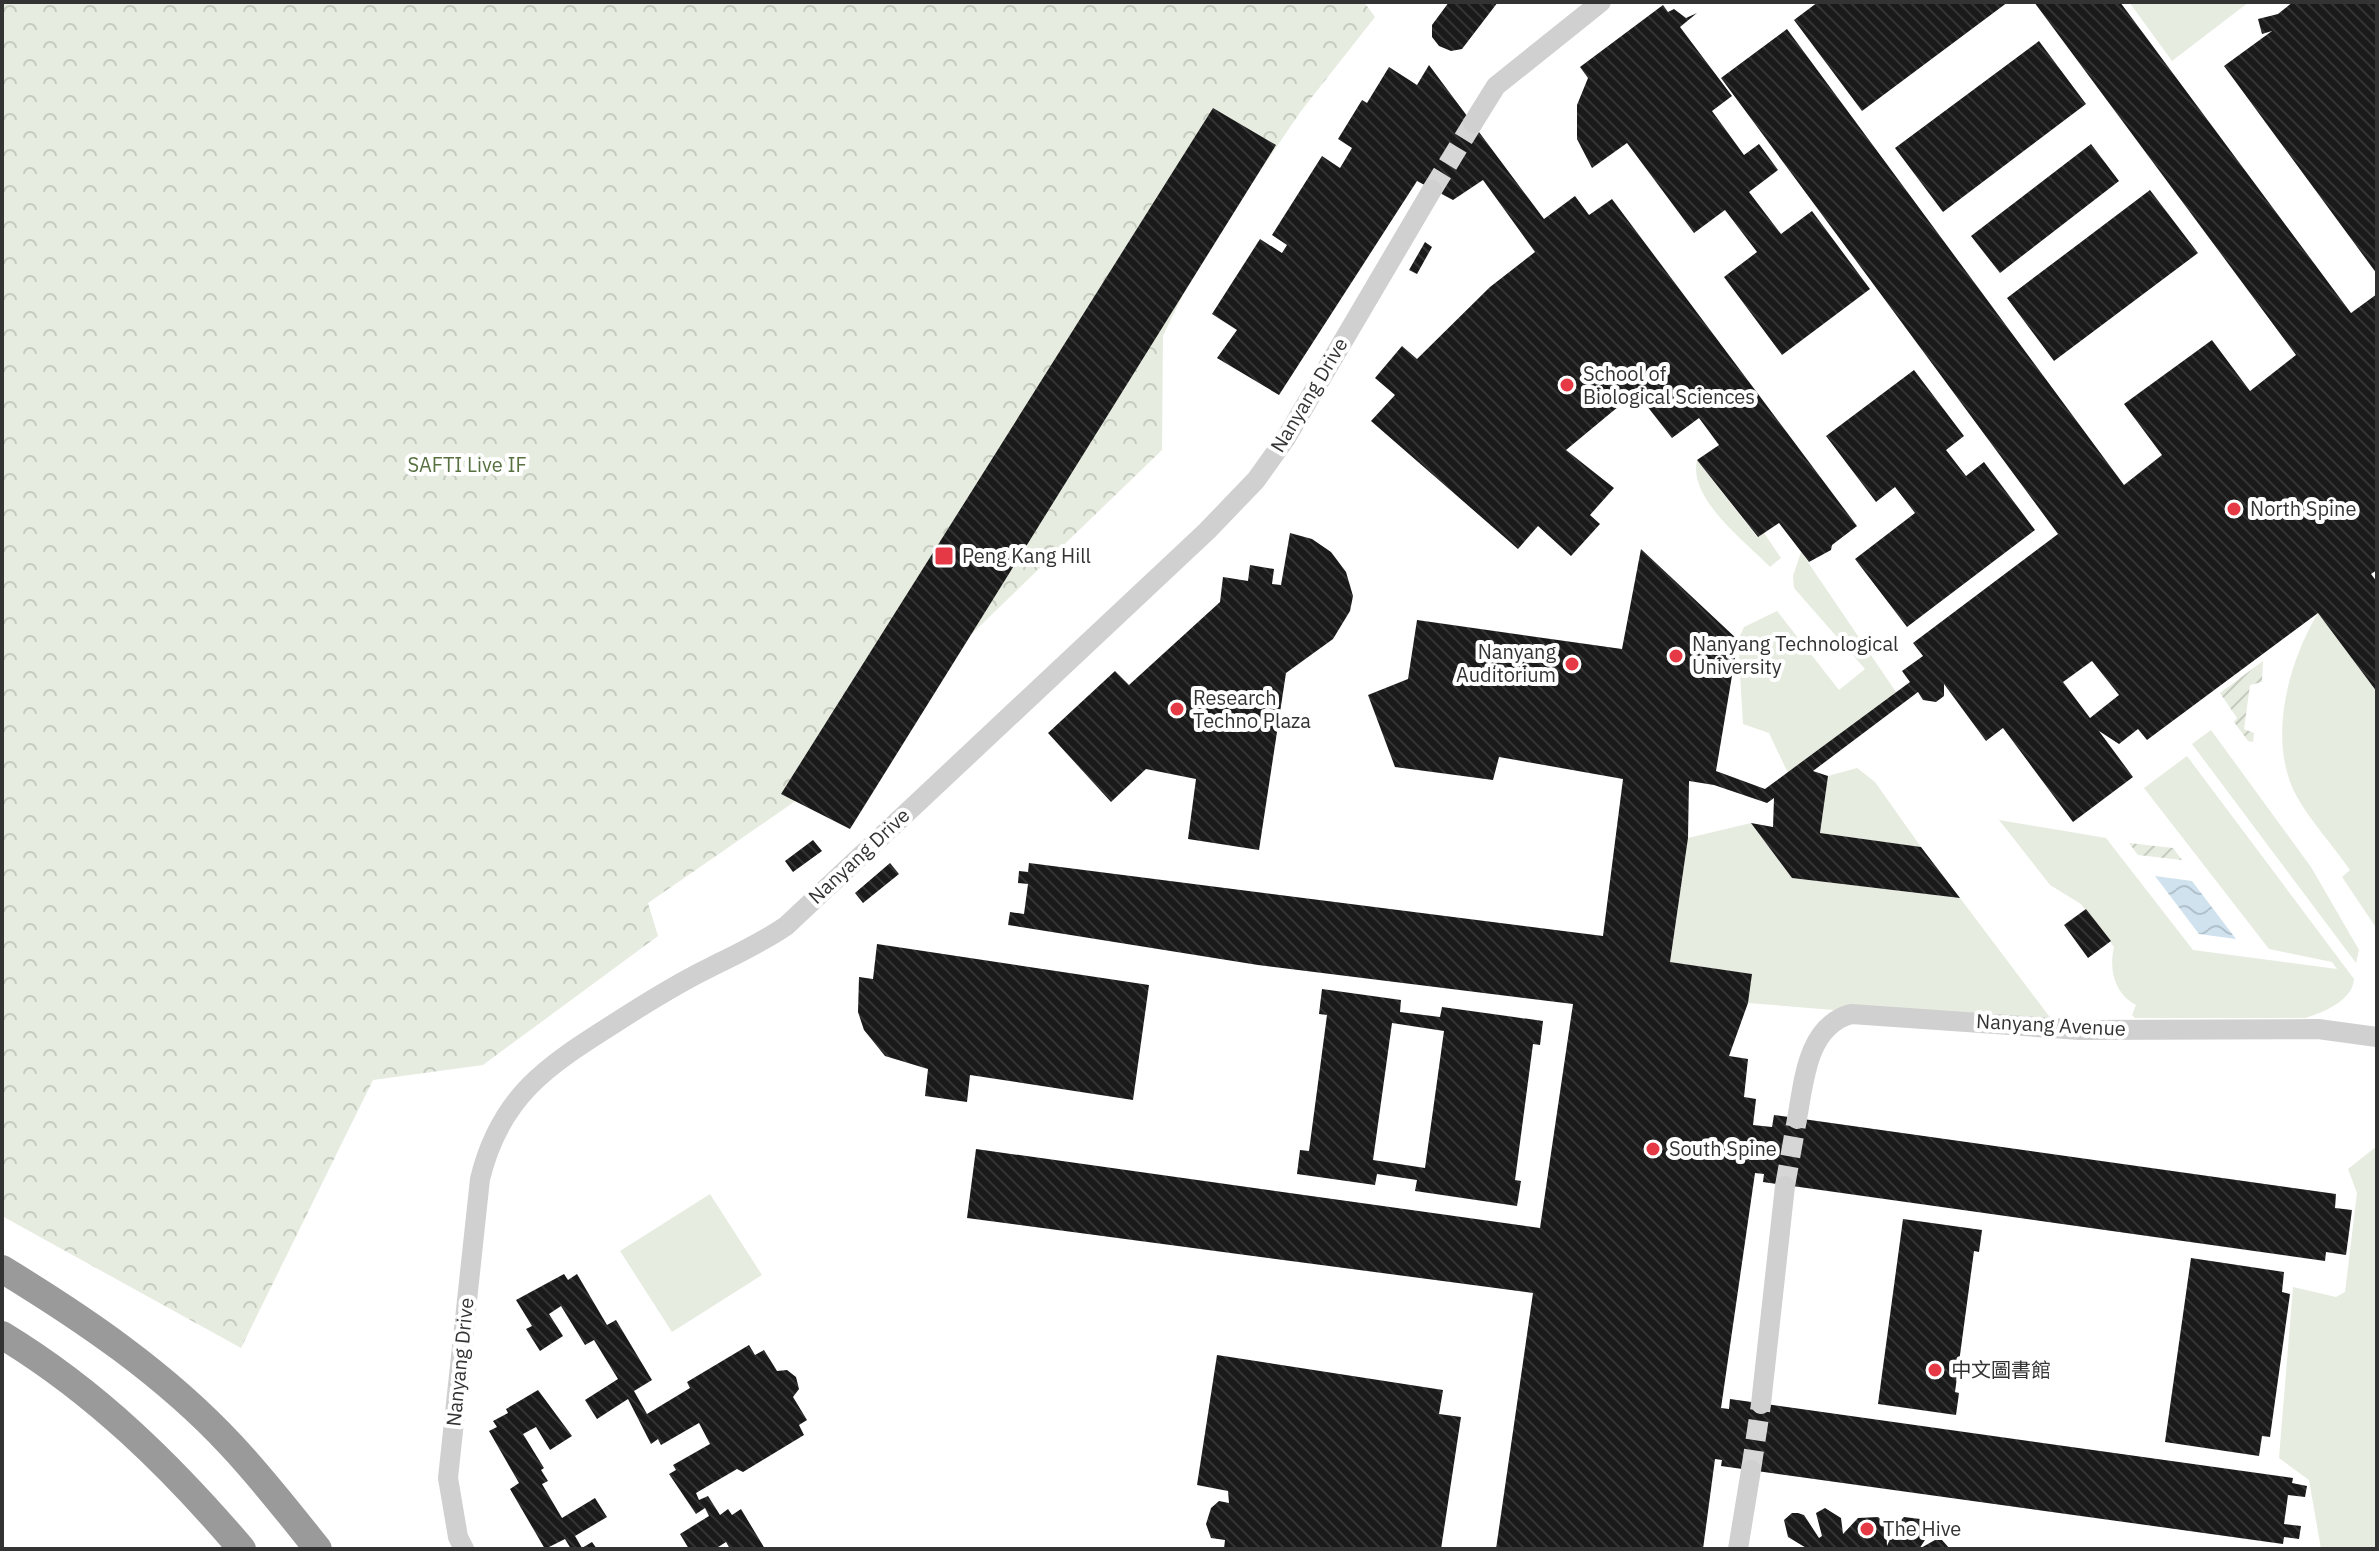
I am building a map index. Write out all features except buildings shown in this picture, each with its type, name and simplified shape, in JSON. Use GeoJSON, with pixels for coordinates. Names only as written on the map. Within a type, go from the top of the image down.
{"type":"FeatureCollection","features":[{"type":"Feature","properties":{"kind":"highway"},"geometry":{"type":"LineString","coordinates":[[2,1269],[98,1330],[199,1414],[256,1472],[318,1549]]}},
{"type":"Feature","properties":{"kind":"highway"},"geometry":{"type":"LineString","coordinates":[[2,1335],[53,1367],[142,1440],[242,1549]]}},
{"type":"Feature","properties":{"kind":"street"},"geometry":{"type":"LineString","coordinates":[[1473,123],[1496,86],[1601,2]]}},
{"type":"Feature","properties":{"kind":"street","name":"Nanyang Drive"},"geometry":{"type":"LineString","coordinates":[[464,1549],[458,1537],[448,1478],[480,1179],[486,1152],[508,1110],[525,1088],[559,1059],[655,998],[754,948],[786,926],[1207,531],[1256,480],[1286,438],[1432,190]]}},
{"type":"Feature","properties":{"kind":"street","name":"Nanyang Avenue"},"geometry":{"type":"LineString","coordinates":[[1797,1119],[1806,1066],[1817,1042],[1838,1018],[1851,1014],[2080,1030],[2318,1029],[2377,1037]]}},
{"type":"Feature","properties":{"kind":"street"},"geometry":{"type":"LineString","coordinates":[[1761,1404],[1785,1186]]}},
{"type":"Feature","properties":{"kind":"street"},"geometry":{"type":"LineString","coordinates":[[1738,1549],[1751,1470]]}},
{"type":"Feature","properties":{"kind":"green space","name":"SAFTI Live IF"},"geometry":{"type":"Polygon","coordinates":[[[2,2],[1364,2],[1375,17],[1301,111],[1203,255],[1163,335],[1162,450],[807,793],[648,903],[658,936],[483,1065],[373,1080],[241,1348],[2,1216],[2,2]]]}},
{"type":"Feature","properties":{"kind":"green space"},"geometry":{"type":"Polygon","coordinates":[[[2129,2],[2249,2],[2172,61],[2129,2]]]}},
{"type":"Feature","properties":{"kind":"green space"},"geometry":{"type":"Polygon","coordinates":[[[1697,460],[1757,537],[1764,533],[1781,558],[1770,567],[1709,504],[1696,475],[1697,460]]]}},
{"type":"Feature","properties":{"kind":"green space"},"geometry":{"type":"Polygon","coordinates":[[[1801,552],[1898,695],[1788,773],[1769,733],[1743,724],[1738,640],[1744,627],[1777,611],[1839,690],[1865,669],[1794,588],[1793,576],[1801,552]]]}},
{"type":"Feature","properties":{"kind":"green space"},"geometry":{"type":"Polygon","coordinates":[[[2318,613],[2377,692],[2377,929],[2342,877],[2350,870],[2308,814],[2287,773],[2282,726],[2285,702],[2298,655],[2318,613]]]}},
{"type":"Feature","properties":{"kind":"green space"},"geometry":{"type":"Polygon","coordinates":[[[2263,661],[2262,682],[2250,685],[2244,729],[2254,733],[2253,742],[2248,741],[2234,722],[2237,718],[2220,693],[2263,661]]]}},
{"type":"Feature","properties":{"kind":"green space"},"geometry":{"type":"Polygon","coordinates":[[[2211,730],[2311,867],[2359,950],[2356,963],[2192,744],[2211,730]]]}},
{"type":"Feature","properties":{"kind":"green space"},"geometry":{"type":"Polygon","coordinates":[[[2187,756],[2354,979],[2343,999],[2328,1009],[2305,1018],[2135,1018],[2132,1015],[2136,1005],[2123,994],[2115,980],[2112,964],[2114,947],[2081,904],[2050,885],[1999,820],[2106,838],[2193,950],[2337,969],[2332,962],[2269,949],[2144,788],[2187,756]]]}},
{"type":"Feature","properties":{"kind":"green space"},"geometry":{"type":"Polygon","coordinates":[[[1857,768],[1875,782],[1921,847],[1820,833],[1828,776],[1857,768]]]}},
{"type":"Feature","properties":{"kind":"green space"},"geometry":{"type":"Polygon","coordinates":[[[1751,823],[1792,878],[1960,898],[2058,1028],[1748,1003],[1752,974],[1670,962],[1688,838],[1751,823]]]}},
{"type":"Feature","properties":{"kind":"green space"},"geometry":{"type":"Polygon","coordinates":[[[2129,843],[2173,848],[2182,860],[2138,855],[2129,843]]]}},
{"type":"Feature","properties":{"kind":"green space"},"geometry":{"type":"Polygon","coordinates":[[[2377,1146],[2377,1549],[2321,1549],[2309,1480],[2279,1458],[2293,1287],[2336,1297],[2345,1292],[2357,1193],[2348,1169],[2377,1146]]]}},
{"type":"Feature","properties":{"kind":"green space"},"geometry":{"type":"Polygon","coordinates":[[[710,1194],[762,1275],[672,1332],[620,1251],[710,1194]]]}},
{"type":"Feature","properties":{"kind":"water"},"geometry":{"type":"Polygon","coordinates":[[[2155,876],[2192,881],[2236,939],[2199,934],[2155,876]]]}},
{"type":"Feature","properties":{"kind":"tunnel"},"geometry":{"type":"LineString","coordinates":[[1432,190],[1473,123]]}},
{"type":"Feature","properties":{"kind":"tunnel"},"geometry":{"type":"LineString","coordinates":[[1785,1186],[1797,1119]]}},
{"type":"Feature","properties":{"kind":"tunnel"},"geometry":{"type":"LineString","coordinates":[[1751,1470],[1761,1404]]}},
{"type":"Feature","properties":{"kind":"place","name":"School of Biological Sciences"},"geometry":{"type":"Point","coordinates":[1567,385]}},
{"type":"Feature","properties":{"kind":"place","name":"North Spine"},"geometry":{"type":"Point","coordinates":[2234,509]}},
{"type":"Feature","properties":{"kind":"place","name":"Peng Kang Hill"},"geometry":{"type":"Point","coordinates":[944,556]}},
{"type":"Feature","properties":{"kind":"place","name":"Nanyang Technological University"},"geometry":{"type":"Point","coordinates":[1676,656]}},
{"type":"Feature","properties":{"kind":"place","name":"Nanyang Auditorium"},"geometry":{"type":"Point","coordinates":[1572,664]}},
{"type":"Feature","properties":{"kind":"place","name":"Research Techno Plaza"},"geometry":{"type":"Point","coordinates":[1177,709]}},
{"type":"Feature","properties":{"kind":"place","name":"South Spine"},"geometry":{"type":"Point","coordinates":[1653,1149]}},
{"type":"Feature","properties":{"kind":"place","name":"中文圖書館"},"geometry":{"type":"Point","coordinates":[1935,1370]}},
{"type":"Feature","properties":{"kind":"place","name":"The Hive"},"geometry":{"type":"Point","coordinates":[1867,1529]}}]}
